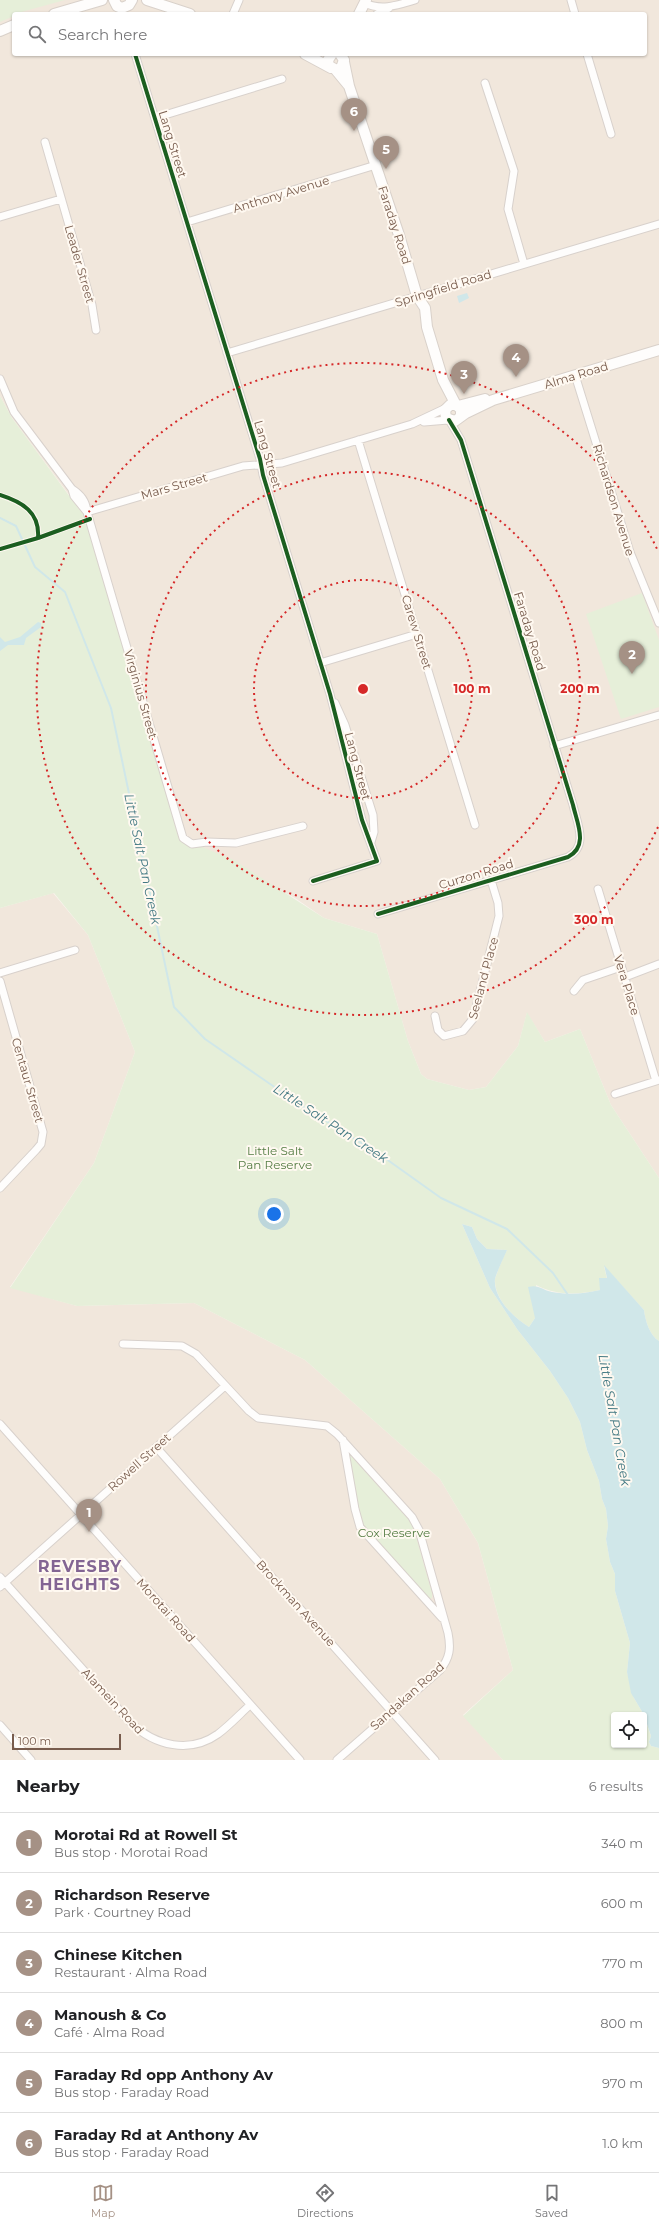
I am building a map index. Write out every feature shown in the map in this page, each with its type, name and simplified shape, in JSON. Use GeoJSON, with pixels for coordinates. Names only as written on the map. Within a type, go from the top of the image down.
{"type":"FeatureCollection","features":[{"type":"Feature","properties":{"kind":"main road"},"geometry":{"type":"LineString","coordinates":[[61,12],[101,1],[123,6],[142,0]]}},
{"type":"Feature","properties":{"kind":"main road"},"geometry":{"type":"LineString","coordinates":[[146,0],[184,12]]}},
{"type":"Feature","properties":{"kind":"main road"},"geometry":{"type":"LineString","coordinates":[[362,12],[365,1]]}},
{"type":"Feature","properties":{"kind":"main road"},"geometry":{"type":"LineString","coordinates":[[310,56],[333,69],[342,67],[343,58]]}},
{"type":"Feature","properties":{"kind":"main road"},"geometry":{"type":"LineString","coordinates":[[330,56],[328,60],[333,69]]}},
{"type":"Feature","properties":{"kind":"main road","name":"Faraday Road"},"geometry":{"type":"LineString","coordinates":[[343,58],[349,86],[376,165],[417,296],[416,304],[427,327],[443,380],[442,387],[452,406]]}},
{"type":"Feature","properties":{"kind":"main road","name":"Faraday Road"},"geometry":{"type":"LineString","coordinates":[[333,69],[349,86]]}},
{"type":"Feature","properties":{"kind":"main road","name":"Alma Road"},"geometry":{"type":"LineString","coordinates":[[460,417],[493,400],[659,350]]}},
{"type":"Feature","properties":{"kind":"main road","name":"Alma Road"},"geometry":{"type":"LineString","coordinates":[[452,406],[485,399],[493,400]]}},
{"type":"Feature","properties":{"kind":"main road"},"geometry":{"type":"LineString","coordinates":[[452,406],[461,411],[460,417],[455,421],[449,420],[445,416],[452,406]]}},
{"type":"Feature","properties":{"kind":"street"},"geometry":{"type":"LineString","coordinates":[[234,12],[239,0]]}},
{"type":"Feature","properties":{"kind":"street"},"geometry":{"type":"LineString","coordinates":[[381,12],[415,0]]}},
{"type":"Feature","properties":{"kind":"street"},"geometry":{"type":"LineString","coordinates":[[571,0],[574,12]]}},
{"type":"Feature","properties":{"kind":"street"},"geometry":{"type":"LineString","coordinates":[[365,1],[375,7],[390,8]]}},
{"type":"Feature","properties":{"kind":"street","name":"Lang Street"},"geometry":{"type":"LineString","coordinates":[[136,56],[330,694],[355,793],[377,861],[313,881]]}},
{"type":"Feature","properties":{"kind":"street"},"geometry":{"type":"LineString","coordinates":[[588,56],[611,134]]}},
{"type":"Feature","properties":{"kind":"street"},"geometry":{"type":"LineString","coordinates":[[155,118],[282,79]]}},
{"type":"Feature","properties":{"kind":"street"},"geometry":{"type":"LineString","coordinates":[[485,83],[514,171],[508,209],[524,264]]}},
{"type":"Feature","properties":{"kind":"street","name":"Leader Street"},"geometry":{"type":"LineString","coordinates":[[45,142],[92,306],[96,330]]}},
{"type":"Feature","properties":{"kind":"street","name":"Anthony Avenue"},"geometry":{"type":"LineString","coordinates":[[187,222],[376,165]]}},
{"type":"Feature","properties":{"kind":"street"},"geometry":{"type":"LineString","coordinates":[[0,217],[61,199]]}},
{"type":"Feature","properties":{"kind":"street","name":"Springfield Road"},"geometry":{"type":"LineString","coordinates":[[227,353],[659,224]]}},
{"type":"Feature","properties":{"kind":"street","name":"Richardson Avenue"},"geometry":{"type":"LineString","coordinates":[[575,375],[630,552],[659,623]]}},
{"type":"Feature","properties":{"kind":"street","name":"Virginius Street"},"geometry":{"type":"LineString","coordinates":[[0,379],[14,412],[72,489],[74,496],[87,512],[183,838],[192,844],[207,842],[240,842],[303,826]]}},
{"type":"Feature","properties":{"kind":"street","name":"Alma Road"},"geometry":{"type":"LineString","coordinates":[[261,465],[278,464],[412,424],[452,406]]}},
{"type":"Feature","properties":{"kind":"street","name":"Faraday Road"},"geometry":{"type":"LineString","coordinates":[[460,417],[461,440]]}},
{"type":"Feature","properties":{"kind":"street","name":"Alma Road"},"geometry":{"type":"LineString","coordinates":[[412,424],[449,420]]}},
{"type":"Feature","properties":{"kind":"street","name":"Faraday Road"},"geometry":{"type":"LineString","coordinates":[[449,420],[461,440],[554,746],[580,834],[581,841],[577,851]]}},
{"type":"Feature","properties":{"kind":"street","name":"Carew Street"},"geometry":{"type":"LineString","coordinates":[[358,440],[475,825]]}},
{"type":"Feature","properties":{"kind":"street","name":"Mars Street"},"geometry":{"type":"LineString","coordinates":[[87,512],[243,466],[261,465]]}},
{"type":"Feature","properties":{"kind":"street"},"geometry":{"type":"LineString","coordinates":[[320,663],[417,634]]}},
{"type":"Feature","properties":{"kind":"street","name":"Lang Street"},"geometry":{"type":"LineString","coordinates":[[330,694],[345,725],[373,815],[374,832],[371,842]]}},
{"type":"Feature","properties":{"kind":"street"},"geometry":{"type":"LineString","coordinates":[[554,746],[659,715]]}},
{"type":"Feature","properties":{"kind":"street","name":"Curzon Road"},"geometry":{"type":"LineString","coordinates":[[378,914],[563,859],[577,851]]}},
{"type":"Feature","properties":{"kind":"street","name":"Seeland Place"},"geometry":{"type":"LineString","coordinates":[[434,1016],[438,1030],[444,1036],[463,1031],[473,1019],[499,916],[498,903],[491,880]]}},
{"type":"Feature","properties":{"kind":"street","name":"Vera Place"},"geometry":{"type":"LineString","coordinates":[[598,889],[624,977],[658,1081]]}},
{"type":"Feature","properties":{"kind":"street"},"geometry":{"type":"LineString","coordinates":[[0,973],[75,950]]}},
{"type":"Feature","properties":{"kind":"street"},"geometry":{"type":"LineString","coordinates":[[624,977],[659,964]]}},
{"type":"Feature","properties":{"kind":"street"},"geometry":{"type":"LineString","coordinates":[[574,991],[582,980],[621,967]]}},
{"type":"Feature","properties":{"kind":"street","name":"Centaur Street"},"geometry":{"type":"LineString","coordinates":[[0,981],[43,1132],[41,1144],[0,1188]]}},
{"type":"Feature","properties":{"kind":"street"},"geometry":{"type":"LineString","coordinates":[[615,1094],[658,1081]]}},
{"type":"Feature","properties":{"kind":"street","name":"Sandakan Road"},"geometry":{"type":"LineString","coordinates":[[123,1344],[187,1348],[201,1358],[225,1386],[249,1411],[258,1418],[272,1421],[321,1424],[332,1429],[417,1525],[444,1620],[450,1650],[445,1664],[393,1712],[337,1760]]}},
{"type":"Feature","properties":{"kind":"street","name":"Rowell Street"},"geometry":{"type":"LineString","coordinates":[[2,1582],[225,1386]]}},
{"type":"Feature","properties":{"kind":"street","name":"Morotai Road"},"geometry":{"type":"LineString","coordinates":[[0,1424],[300,1760]]}},
{"type":"Feature","properties":{"kind":"street"},"geometry":{"type":"LineString","coordinates":[[343,1440],[360,1527],[444,1620]]}},
{"type":"Feature","properties":{"kind":"street","name":"Brockman Avenue"},"geometry":{"type":"LineString","coordinates":[[156,1447],[435,1760]]}},
{"type":"Feature","properties":{"kind":"street","name":"Alamein Road"},"geometry":{"type":"LineString","coordinates":[[2,1582],[131,1723],[156,1741],[179,1746],[199,1743],[218,1734],[250,1705]]}},
{"type":"Feature","properties":{"kind":"street"},"geometry":{"type":"LineString","coordinates":[[0,1725],[31,1760]]}},
{"type":"Feature","properties":{"kind":"shaded area"},"geometry":{"type":"Polygon","coordinates":[[[0,0],[659,0],[659,1178],[611,1105],[580,1029],[545,1042],[527,1013],[518,1046],[486,1087],[469,1090],[427,1079],[421,1074],[408,1041],[377,934],[324,918],[295,898],[180,838],[87,526],[78,507],[12,418],[0,396],[0,0]]]}},
{"type":"Feature","properties":{"kind":"shaded area"},"geometry":{"type":"Polygon","coordinates":[[[53,893],[88,935],[135,1052],[94,1163],[10,1287],[77,1306],[194,1303],[305,1360],[440,1479],[478,1543],[513,1670],[463,1715],[503,1760],[0,1760],[0,908],[53,893]]]}},
{"type":"Feature","properties":{"kind":"green space"},"geometry":{"type":"Polygon","coordinates":[[[0,0],[65,0],[21,12],[12,12],[12,17],[0,22],[0,0]]]}},
{"type":"Feature","properties":{"kind":"green space","name":"Little Salt Pan Reserve"},"geometry":{"type":"Polygon","coordinates":[[[0,396],[12,418],[84,516],[180,838],[234,860],[324,918],[377,934],[408,1041],[421,1074],[427,1079],[469,1090],[486,1087],[518,1046],[527,1012],[545,1042],[580,1029],[611,1105],[659,1178],[659,1341],[648,1327],[644,1310],[604,1266],[607,1279],[600,1290],[568,1294],[544,1289],[536,1285],[535,1318],[529,1327],[511,1313],[501,1301],[498,1294],[495,1279],[507,1250],[487,1249],[477,1239],[472,1227],[462,1224],[490,1288],[517,1329],[550,1371],[568,1398],[580,1422],[587,1450],[599,1481],[602,1499],[606,1509],[608,1526],[606,1539],[610,1562],[615,1574],[615,1591],[630,1643],[627,1672],[634,1698],[642,1712],[611,1712],[611,1748],[647,1748],[647,1725],[651,1736],[649,1742],[651,1746],[659,1748],[659,1760],[503,1760],[463,1716],[513,1670],[478,1543],[440,1479],[305,1360],[194,1303],[77,1306],[10,1288],[94,1163],[135,1052],[88,935],[54,893],[0,908],[0,396]]]}},
{"type":"Feature","properties":{"kind":"green space"},"geometry":{"type":"Polygon","coordinates":[[[642,593],[659,640],[659,707],[621,719],[586,614],[642,593]]]}},
{"type":"Feature","properties":{"kind":"green space","name":"Cox Reserve"},"geometry":{"type":"Polygon","coordinates":[[[349,1454],[412,1523],[432,1593],[432,1598],[428,1599],[364,1526],[359,1513],[349,1454]]]}},
{"type":"Feature","properties":{"kind":"water"},"geometry":{"type":"Polygon","coordinates":[[[467,293],[469,298],[459,303],[457,296],[467,293]]]}},
{"type":"Feature","properties":{"kind":"water"},"geometry":{"type":"Polygon","coordinates":[[[38,622],[41,623],[41,627],[26,638],[24,645],[8,645],[0,651],[0,637],[5,642],[20,637],[38,622]]]}},
{"type":"Feature","properties":{"kind":"water"},"geometry":{"type":"Polygon","coordinates":[[[462,1224],[472,1227],[477,1239],[487,1249],[507,1250],[495,1279],[497,1293],[511,1313],[529,1327],[535,1318],[528,1287],[538,1287],[564,1294],[600,1290],[599,1278],[607,1278],[604,1265],[644,1310],[648,1327],[659,1341],[659,1748],[651,1746],[649,1742],[651,1736],[647,1724],[647,1712],[642,1712],[631,1693],[627,1672],[630,1643],[615,1591],[615,1574],[610,1562],[606,1539],[608,1526],[606,1509],[602,1499],[599,1481],[587,1450],[580,1422],[568,1398],[550,1371],[517,1329],[490,1288],[462,1224]]]}},
{"type":"Feature","properties":{"kind":"waterway","name":"Little Salt Pan Creek"},"geometry":{"type":"LineString","coordinates":[[0,518],[16,526],[35,567],[65,592],[111,708],[174,1007],[205,1039],[302,1106],[382,1156],[441,1198],[507,1229],[553,1273],[568,1295]]}},
{"type":"Feature","properties":{"kind":"cycle path"},"geometry":{"type":"LineString","coordinates":[[136,56],[260,459],[263,475],[330,694],[362,820],[377,861],[313,881]]}},
{"type":"Feature","properties":{"kind":"cycle path"},"geometry":{"type":"LineString","coordinates":[[378,914],[568,857],[578,847],[580,840],[579,826],[573,805],[461,440],[449,420]]}},
{"type":"Feature","properties":{"kind":"cycle path"},"geometry":{"type":"LineString","coordinates":[[0,495],[16,501],[28,509],[36,521],[38,538]]}},
{"type":"Feature","properties":{"kind":"cycle path"},"geometry":{"type":"LineString","coordinates":[[0,549],[38,538],[90,519]]}},
{"type":"Feature","properties":{"kind":"place","name":"Faraday Rd at Anthony Av"},"geometry":{"type":"Point","coordinates":[354,131]}},
{"type":"Feature","properties":{"kind":"place","name":"Faraday Rd opp Anthony Av"},"geometry":{"type":"Point","coordinates":[386,169]}},
{"type":"Feature","properties":{"kind":"place","name":"Manoush & Co"},"geometry":{"type":"Point","coordinates":[516,377]}},
{"type":"Feature","properties":{"kind":"place","name":"Chinese Kitchen"},"geometry":{"type":"Point","coordinates":[464,394]}},
{"type":"Feature","properties":{"kind":"place","name":"Richardson Reserve"},"geometry":{"type":"Point","coordinates":[632,674]}},
{"type":"Feature","properties":{"kind":"place","name":"Morotai Rd at Rowell St"},"geometry":{"type":"Point","coordinates":[89,1532]}},
{"type":"Feature","properties":{"kind":"district","name":"REVESBY HEIGHTS"},"geometry":{"type":"Point","coordinates":[80,1575]}}]}
